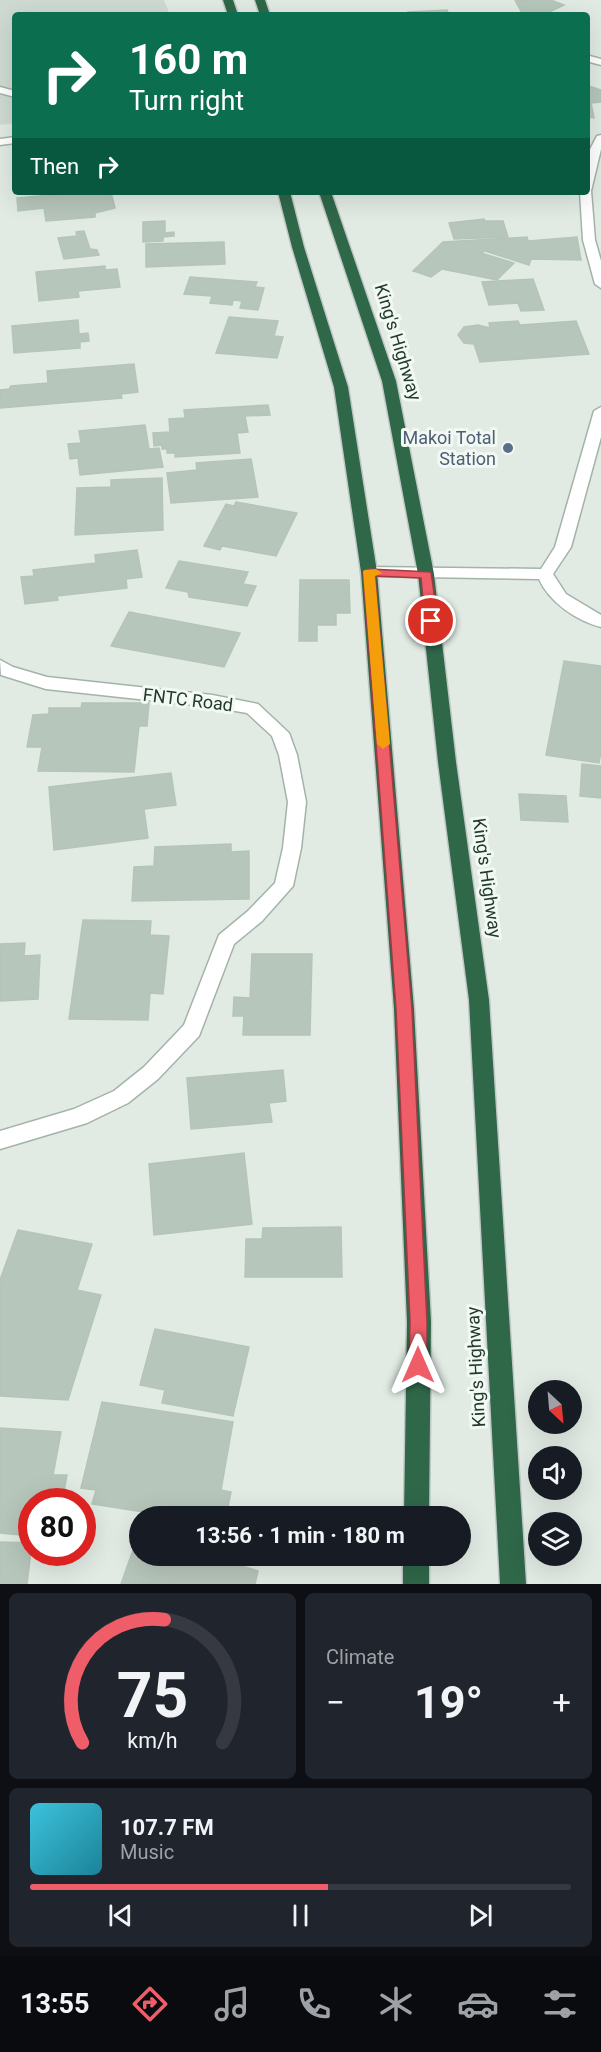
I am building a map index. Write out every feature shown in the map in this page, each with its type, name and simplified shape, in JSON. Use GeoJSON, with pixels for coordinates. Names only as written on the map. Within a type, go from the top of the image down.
{"type":"FeatureCollection","features":[{"type":"Feature","properties":{"kind":"highway"},"geometry":{"type":"LineString","coordinates":[[286,195],[298,247],[341,387],[369,572],[405,1021],[418,1322],[417,1506]]}},
{"type":"Feature","properties":{"kind":"highway","name":"King's Highway"},"geometry":{"type":"LineString","coordinates":[[326,195],[389,381],[426,574],[447,762],[479,1000],[513,1584]]}},
{"type":"Feature","properties":{"kind":"highway"},"geometry":{"type":"LineString","coordinates":[[416,1566],[416,1584]]}},
{"type":"Feature","properties":{"kind":"street"},"geometry":{"type":"LineString","coordinates":[[590,169],[593,153],[601,138]]}},
{"type":"Feature","properties":{"kind":"street"},"geometry":{"type":"LineString","coordinates":[[586,195],[589,240],[601,284]]}},
{"type":"Feature","properties":{"kind":"street"},"geometry":{"type":"LineString","coordinates":[[545,574],[563,547],[601,411]]}},
{"type":"Feature","properties":{"kind":"street"},"geometry":{"type":"LineString","coordinates":[[369,572],[545,574]]}},
{"type":"Feature","properties":{"kind":"street"},"geometry":{"type":"LineString","coordinates":[[545,574],[550,587],[560,599],[601,622]]}},
{"type":"Feature","properties":{"kind":"street","name":"FNTC Road"},"geometry":{"type":"LineString","coordinates":[[0,666],[7,671],[46,683],[212,701],[252,708],[280,733],[288,755],[297,802],[292,848],[284,886],[255,916],[226,940],[192,1030],[152,1072],[121,1097],[79,1118],[0,1140]]}},
{"type":"Feature","properties":{"kind":"shaded area"},"geometry":{"type":"Polygon","coordinates":[[[0,0],[164,0],[169,12],[12,12],[12,123],[0,125],[0,0]]]}},
{"type":"Feature","properties":{"kind":"building"},"geometry":{"type":"Polygon","coordinates":[[[515,0],[551,0],[564,5],[549,12],[521,12],[515,0]]]}},
{"type":"Feature","properties":{"kind":"building"},"geometry":{"type":"Polygon","coordinates":[[[447,10],[448,12],[408,12],[447,10]]]}},
{"type":"Feature","properties":{"kind":"building"},"geometry":{"type":"Polygon","coordinates":[[[590,86],[601,90],[601,102],[591,103],[594,118],[590,118],[590,86]]]}},
{"type":"Feature","properties":{"kind":"building"},"geometry":{"type":"Polygon","coordinates":[[[53,195],[112,195],[115,208],[95,213],[95,217],[46,221],[44,208],[18,211],[17,198],[53,195]]]}},
{"type":"Feature","properties":{"kind":"building"},"geometry":{"type":"Polygon","coordinates":[[[484,219],[485,221],[503,221],[508,237],[454,239],[449,223],[484,219]]]}},
{"type":"Feature","properties":{"kind":"building"},"geometry":{"type":"Polygon","coordinates":[[[165,221],[165,233],[174,232],[174,236],[163,237],[163,241],[143,242],[143,222],[165,221]]]}},
{"type":"Feature","properties":{"kind":"building"},"geometry":{"type":"Polygon","coordinates":[[[84,231],[90,249],[97,250],[99,255],[64,259],[58,238],[77,236],[76,232],[84,231]]]}},
{"type":"Feature","properties":{"kind":"building"},"geometry":{"type":"Polygon","coordinates":[[[527,237],[528,241],[577,237],[581,260],[531,259],[529,265],[485,251],[481,253],[514,263],[497,280],[442,269],[431,277],[413,271],[443,242],[527,237]]]}},
{"type":"Feature","properties":{"kind":"building"},"geometry":{"type":"Polygon","coordinates":[[[224,242],[225,264],[146,267],[146,244],[224,242]]]}},
{"type":"Feature","properties":{"kind":"building"},"geometry":{"type":"Polygon","coordinates":[[[105,266],[105,270],[117,269],[120,287],[78,291],[79,297],[39,301],[36,272],[105,266]]]}},
{"type":"Feature","properties":{"kind":"building"},"geometry":{"type":"Polygon","coordinates":[[[190,277],[257,282],[255,287],[264,288],[258,310],[240,308],[242,301],[233,300],[232,305],[210,303],[212,296],[184,294],[190,277]]]}},
{"type":"Feature","properties":{"kind":"building"},"geometry":{"type":"Polygon","coordinates":[[[533,279],[544,310],[521,311],[518,303],[489,305],[482,282],[533,279]]]}},
{"type":"Feature","properties":{"kind":"building"},"geometry":{"type":"Polygon","coordinates":[[[229,317],[278,321],[274,336],[283,337],[277,358],[216,353],[229,317]]]}},
{"type":"Feature","properties":{"kind":"building"},"geometry":{"type":"Polygon","coordinates":[[[78,320],[79,334],[88,333],[89,341],[80,342],[80,348],[14,353],[12,326],[78,320]]]}},
{"type":"Feature","properties":{"kind":"building"},"geometry":{"type":"Polygon","coordinates":[[[518,321],[520,325],[576,321],[589,354],[480,362],[474,344],[464,343],[458,335],[464,327],[478,325],[490,328],[489,323],[518,321]]]}},
{"type":"Feature","properties":{"kind":"building"},"geometry":{"type":"Polygon","coordinates":[[[134,364],[138,392],[121,394],[122,398],[0,408],[0,390],[9,389],[11,386],[48,383],[47,371],[134,364]]]}},
{"type":"Feature","properties":{"kind":"building"},"geometry":{"type":"Polygon","coordinates":[[[268,405],[270,415],[245,416],[248,432],[237,433],[240,453],[175,457],[175,453],[167,453],[167,449],[162,449],[162,445],[154,446],[153,433],[170,432],[169,419],[185,418],[184,410],[268,405]]]}},
{"type":"Feature","properties":{"kind":"building"},"geometry":{"type":"Polygon","coordinates":[[[145,425],[149,449],[159,448],[163,467],[80,475],[78,458],[70,459],[68,444],[81,443],[79,431],[145,425]]]}},
{"type":"Feature","properties":{"kind":"building"},"geometry":{"type":"Polygon","coordinates":[[[251,459],[258,497],[171,503],[167,473],[197,470],[196,463],[251,459]]]}},
{"type":"Feature","properties":{"kind":"building"},"geometry":{"type":"Polygon","coordinates":[[[162,478],[163,530],[75,535],[77,488],[111,487],[111,480],[162,478]]]}},
{"type":"Feature","properties":{"kind":"building"},"geometry":{"type":"Polygon","coordinates":[[[236,502],[297,513],[276,556],[222,546],[220,550],[204,546],[226,504],[234,506],[236,502]]]}},
{"type":"Feature","properties":{"kind":"building"},"geometry":{"type":"Polygon","coordinates":[[[137,550],[142,577],[126,579],[127,588],[57,596],[58,600],[25,604],[21,577],[34,576],[33,570],[96,563],[95,555],[137,550]]]}},
{"type":"Feature","properties":{"kind":"building"},"geometry":{"type":"Polygon","coordinates":[[[179,561],[248,572],[243,584],[256,586],[247,606],[189,597],[188,592],[166,588],[179,561]]]}},
{"type":"Feature","properties":{"kind":"building"},"geometry":{"type":"Polygon","coordinates":[[[300,580],[349,580],[350,613],[336,613],[336,625],[317,625],[317,641],[299,641],[300,580]]]}},
{"type":"Feature","properties":{"kind":"building"},"geometry":{"type":"Polygon","coordinates":[[[129,612],[240,633],[224,667],[111,646],[129,612]]]}},
{"type":"Feature","properties":{"kind":"building"},"geometry":{"type":"Polygon","coordinates":[[[564,661],[601,666],[599,763],[546,755],[564,661]]]}},
{"type":"Feature","properties":{"kind":"building"},"geometry":{"type":"Polygon","coordinates":[[[82,703],[149,703],[147,726],[139,726],[134,772],[38,771],[42,747],[27,747],[33,715],[49,714],[49,708],[81,708],[82,703]]]}},
{"type":"Feature","properties":{"kind":"building"},"geometry":{"type":"Polygon","coordinates":[[[582,764],[601,766],[601,798],[580,796],[582,764]]]}},
{"type":"Feature","properties":{"kind":"building"},"geometry":{"type":"Polygon","coordinates":[[[171,773],[176,805],[144,809],[148,838],[54,850],[49,787],[171,773]]]}},
{"type":"Feature","properties":{"kind":"building"},"geometry":{"type":"Polygon","coordinates":[[[519,794],[566,796],[568,822],[521,820],[519,794]]]}},
{"type":"Feature","properties":{"kind":"building"},"geometry":{"type":"Polygon","coordinates":[[[231,844],[231,852],[249,851],[249,899],[132,901],[134,867],[154,866],[155,847],[231,844]]]}},
{"type":"Feature","properties":{"kind":"building"},"geometry":{"type":"Polygon","coordinates":[[[83,920],[151,921],[150,935],[169,936],[163,994],[150,993],[148,1020],[69,1019],[83,920]]]}},
{"type":"Feature","properties":{"kind":"building"},"geometry":{"type":"Polygon","coordinates":[[[25,943],[24,956],[40,955],[38,999],[0,1001],[0,944],[25,943]]]}},
{"type":"Feature","properties":{"kind":"building"},"geometry":{"type":"Polygon","coordinates":[[[252,954],[312,954],[310,1035],[243,1035],[244,1016],[233,1016],[234,997],[250,998],[252,954]]]}},
{"type":"Feature","properties":{"kind":"building"},"geometry":{"type":"Polygon","coordinates":[[[283,1070],[286,1101],[269,1103],[272,1122],[191,1129],[187,1078],[283,1070]]]}},
{"type":"Feature","properties":{"kind":"building"},"geometry":{"type":"Polygon","coordinates":[[[244,1153],[252,1224],[154,1235],[149,1164],[244,1153]]]}},
{"type":"Feature","properties":{"kind":"building"},"geometry":{"type":"Polygon","coordinates":[[[341,1227],[342,1277],[245,1277],[246,1239],[262,1239],[263,1228],[341,1227]]]}},
{"type":"Feature","properties":{"kind":"building"},"geometry":{"type":"Polygon","coordinates":[[[18,1230],[92,1244],[77,1290],[101,1295],[68,1400],[0,1396],[0,1280],[18,1230]]]}},
{"type":"Feature","properties":{"kind":"building"},"geometry":{"type":"Polygon","coordinates":[[[155,1329],[249,1347],[233,1416],[162,1403],[165,1390],[140,1385],[155,1329]]]}},
{"type":"Feature","properties":{"kind":"building"},"geometry":{"type":"Polygon","coordinates":[[[102,1402],[233,1422],[221,1490],[231,1492],[228,1506],[129,1506],[129,1510],[96,1505],[96,1488],[81,1488],[102,1402]]]}},
{"type":"Feature","properties":{"kind":"building"},"geometry":{"type":"Polygon","coordinates":[[[0,1428],[61,1432],[53,1475],[67,1475],[65,1488],[18,1488],[18,1535],[0,1533],[0,1428]]]}},
{"type":"Feature","properties":{"kind":"building"},"geometry":{"type":"Polygon","coordinates":[[[0,1542],[18,1543],[18,1566],[29,1566],[27,1584],[0,1584],[0,1542]]]}},
{"type":"Feature","properties":{"kind":"building"},"geometry":{"type":"Polygon","coordinates":[[[129,1561],[129,1566],[242,1566],[258,1571],[255,1584],[121,1584],[129,1561]]]}},
{"type":"Feature","properties":{"kind":"slow traffic"},"geometry":{"type":"LineString","coordinates":[[376,573],[369,572],[383,744]]}},
{"type":"Feature","properties":{"kind":"place","name":"Makoi Total Station"},"geometry":{"type":"Point","coordinates":[508,448]}},
{"type":"Feature","properties":{"kind":"route"},"geometry":{"type":"LineString","coordinates":[[418,1365],[404,1009],[369,572],[426,574],[431,621]]}}]}
